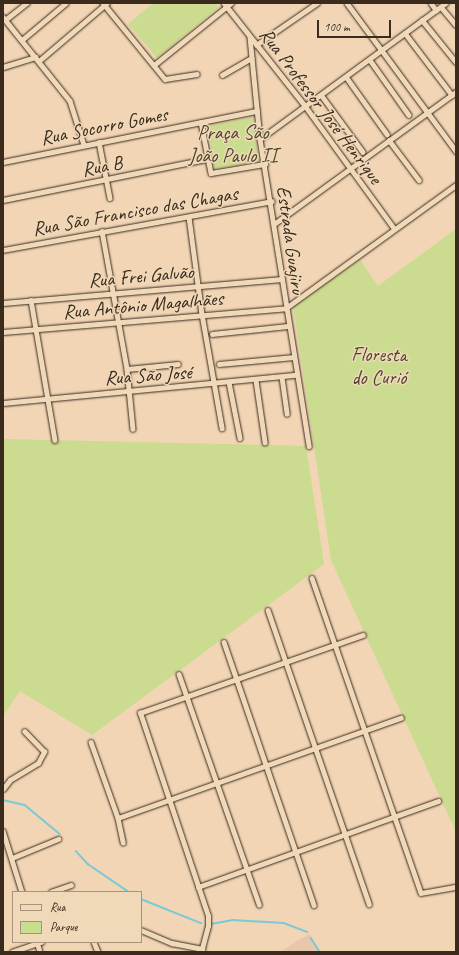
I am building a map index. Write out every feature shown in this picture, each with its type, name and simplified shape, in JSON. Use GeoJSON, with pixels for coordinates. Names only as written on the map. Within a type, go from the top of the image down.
{"type":"FeatureCollection","features":[{"type":"Feature","properties":{"kind":"street"},"geometry":{"type":"LineString","coordinates":[[27,3],[4,19],[70,101],[84,145]]}},
{"type":"Feature","properties":{"kind":"street"},"geometry":{"type":"LineString","coordinates":[[22,40],[66,3]]}},
{"type":"Feature","properties":{"kind":"street"},"geometry":{"type":"LineString","coordinates":[[256,45],[317,3]]}},
{"type":"Feature","properties":{"kind":"street"},"geometry":{"type":"LineString","coordinates":[[347,3],[456,151]]}},
{"type":"Feature","properties":{"kind":"street"},"geometry":{"type":"LineString","coordinates":[[431,3],[436,10]]}},
{"type":"Feature","properties":{"kind":"street"},"geometry":{"type":"LineString","coordinates":[[260,139],[306,108],[446,3]]}},
{"type":"Feature","properties":{"kind":"street"},"geometry":{"type":"LineString","coordinates":[[3,67],[37,59],[105,4],[154,65],[169,80],[197,74]]}},
{"type":"Feature","properties":{"kind":"street"},"geometry":{"type":"LineString","coordinates":[[154,65],[227,4]]}},
{"type":"Feature","properties":{"kind":"street","name":"Rua Professor José Henrique"},"geometry":{"type":"LineString","coordinates":[[227,4],[250,37],[306,108],[394,228]]}},
{"type":"Feature","properties":{"kind":"street"},"geometry":{"type":"LineString","coordinates":[[441,7],[456,25]]}},
{"type":"Feature","properties":{"kind":"street"},"geometry":{"type":"LineString","coordinates":[[422,20],[456,62]]}},
{"type":"Feature","properties":{"kind":"street"},"geometry":{"type":"LineString","coordinates":[[274,224],[454,94],[405,33]]}},
{"type":"Feature","properties":{"kind":"street","name":"Estrada Guajiru"},"geometry":{"type":"LineString","coordinates":[[250,37],[260,139],[272,201],[288,326],[309,446]]}},
{"type":"Feature","properties":{"kind":"street"},"geometry":{"type":"LineString","coordinates":[[222,75],[252,58]]}},
{"type":"Feature","properties":{"kind":"street"},"geometry":{"type":"LineString","coordinates":[[370,60],[409,115]]}},
{"type":"Feature","properties":{"kind":"street"},"geometry":{"type":"LineString","coordinates":[[347,78],[387,134]]}},
{"type":"Feature","properties":{"kind":"street"},"geometry":{"type":"LineString","coordinates":[[322,96],[363,152]]}},
{"type":"Feature","properties":{"kind":"street","name":"Rua Socorro Gomes"},"geometry":{"type":"LineString","coordinates":[[3,162],[257,110]]}},
{"type":"Feature","properties":{"kind":"street"},"geometry":{"type":"LineString","coordinates":[[200,122],[207,159],[214,174],[265,164]]}},
{"type":"Feature","properties":{"kind":"street"},"geometry":{"type":"LineString","coordinates":[[389,140],[419,180]]}},
{"type":"Feature","properties":{"kind":"street"},"geometry":{"type":"LineString","coordinates":[[100,142],[110,198]]}},
{"type":"Feature","properties":{"kind":"street","name":"Rua B"},"geometry":{"type":"LineString","coordinates":[[3,200],[207,159]]}},
{"type":"Feature","properties":{"kind":"street"},"geometry":{"type":"LineString","coordinates":[[286,308],[394,228],[456,185]]}},
{"type":"Feature","properties":{"kind":"street","name":"Rua São Francisco das Chagas"},"geometry":{"type":"LineString","coordinates":[[3,250],[272,201]]}},
{"type":"Feature","properties":{"kind":"street"},"geometry":{"type":"LineString","coordinates":[[189,217],[197,285],[222,428]]}},
{"type":"Feature","properties":{"kind":"street"},"geometry":{"type":"LineString","coordinates":[[102,231],[112,294],[127,369],[133,429]]}},
{"type":"Feature","properties":{"kind":"street","name":"Rua Frei Galvão"},"geometry":{"type":"LineString","coordinates":[[3,303],[197,285],[282,279]]}},
{"type":"Feature","properties":{"kind":"street"},"geometry":{"type":"LineString","coordinates":[[31,300],[34,328],[55,440]]}},
{"type":"Feature","properties":{"kind":"street","name":"Rua Antônio Magalhães"},"geometry":{"type":"LineString","coordinates":[[3,332],[34,328],[286,308]]}},
{"type":"Feature","properties":{"kind":"street"},"geometry":{"type":"LineString","coordinates":[[212,334],[288,326]]}},
{"type":"Feature","properties":{"kind":"street"},"geometry":{"type":"LineString","coordinates":[[219,364],[294,357]]}},
{"type":"Feature","properties":{"kind":"street"},"geometry":{"type":"LineString","coordinates":[[127,369],[178,364]]}},
{"type":"Feature","properties":{"kind":"street","name":"Rua São José"},"geometry":{"type":"LineString","coordinates":[[3,402],[128,390],[215,384],[296,375]]}},
{"type":"Feature","properties":{"kind":"street"},"geometry":{"type":"LineString","coordinates":[[282,377],[288,414]]}},
{"type":"Feature","properties":{"kind":"street"},"geometry":{"type":"LineString","coordinates":[[256,380],[265,442]]}},
{"type":"Feature","properties":{"kind":"street"},"geometry":{"type":"LineString","coordinates":[[229,382],[240,438]]}},
{"type":"Feature","properties":{"kind":"street"},"geometry":{"type":"LineString","coordinates":[[312,578],[365,730],[393,816],[422,894],[456,887]]}},
{"type":"Feature","properties":{"kind":"street"},"geometry":{"type":"LineString","coordinates":[[268,610],[369,904]]}},
{"type":"Feature","properties":{"kind":"street"},"geometry":{"type":"LineString","coordinates":[[142,930],[172,944],[201,951],[209,920],[139,714],[236,678],[363,635]]}},
{"type":"Feature","properties":{"kind":"street"},"geometry":{"type":"LineString","coordinates":[[224,642],[314,905]]}},
{"type":"Feature","properties":{"kind":"street"},"geometry":{"type":"LineString","coordinates":[[179,674],[259,904]]}},
{"type":"Feature","properties":{"kind":"street"},"geometry":{"type":"LineString","coordinates":[[118,818],[401,718]]}},
{"type":"Feature","properties":{"kind":"street"},"geometry":{"type":"LineString","coordinates":[[3,789],[10,780],[35,766],[44,752],[25,732]]}},
{"type":"Feature","properties":{"kind":"street"},"geometry":{"type":"LineString","coordinates":[[91,742],[118,818],[123,842]]}},
{"type":"Feature","properties":{"kind":"street"},"geometry":{"type":"LineString","coordinates":[[198,887],[346,836],[393,816],[438,801]]}},
{"type":"Feature","properties":{"kind":"street"},"geometry":{"type":"LineString","coordinates":[[3,831],[12,858],[12,868],[22,891]]}},
{"type":"Feature","properties":{"kind":"street"},"geometry":{"type":"LineString","coordinates":[[12,858],[58,839]]}},
{"type":"Feature","properties":{"kind":"street"},"geometry":{"type":"LineString","coordinates":[[54,891],[71,885]]}},
{"type":"Feature","properties":{"kind":"street"},"geometry":{"type":"LineString","coordinates":[[12,952],[35,943]]}},
{"type":"Feature","properties":{"kind":"shaded area"},"geometry":{"type":"Polygon","coordinates":[[[310,934],[320,952],[281,952],[295,942],[310,934]]]}},
{"type":"Feature","properties":{"kind":"green space"},"geometry":{"type":"Polygon","coordinates":[[[153,3],[215,3],[219,7],[157,58],[128,24],[153,3]]]}},
{"type":"Feature","properties":{"kind":"green space","name":"Praça São João Paulo II"},"geometry":{"type":"Polygon","coordinates":[[[252,117],[259,161],[214,169],[208,126],[252,117]]]}},
{"type":"Feature","properties":{"kind":"green space","name":"Floresta do Curió"},"geometry":{"type":"Polygon","coordinates":[[[456,229],[456,832],[331,560],[293,306],[360,260],[378,286],[456,229]]]}},
{"type":"Feature","properties":{"kind":"green space"},"geometry":{"type":"Polygon","coordinates":[[[3,439],[306,446],[324,564],[92,735],[20,691],[3,716],[3,439]]]}},
{"type":"Feature","properties":{"kind":"waterway"},"geometry":{"type":"LineString","coordinates":[[3,800],[25,805],[60,834]]}},
{"type":"Feature","properties":{"kind":"waterway"},"geometry":{"type":"LineString","coordinates":[[76,851],[88,864],[128,891]]}},
{"type":"Feature","properties":{"kind":"waterway"},"geometry":{"type":"LineString","coordinates":[[142,899],[201,923]]}},
{"type":"Feature","properties":{"kind":"waterway"},"geometry":{"type":"LineString","coordinates":[[211,924],[233,920],[284,923],[307,932]]}},
{"type":"Feature","properties":{"kind":"waterway"},"geometry":{"type":"LineString","coordinates":[[311,938],[320,952]]}}]}
